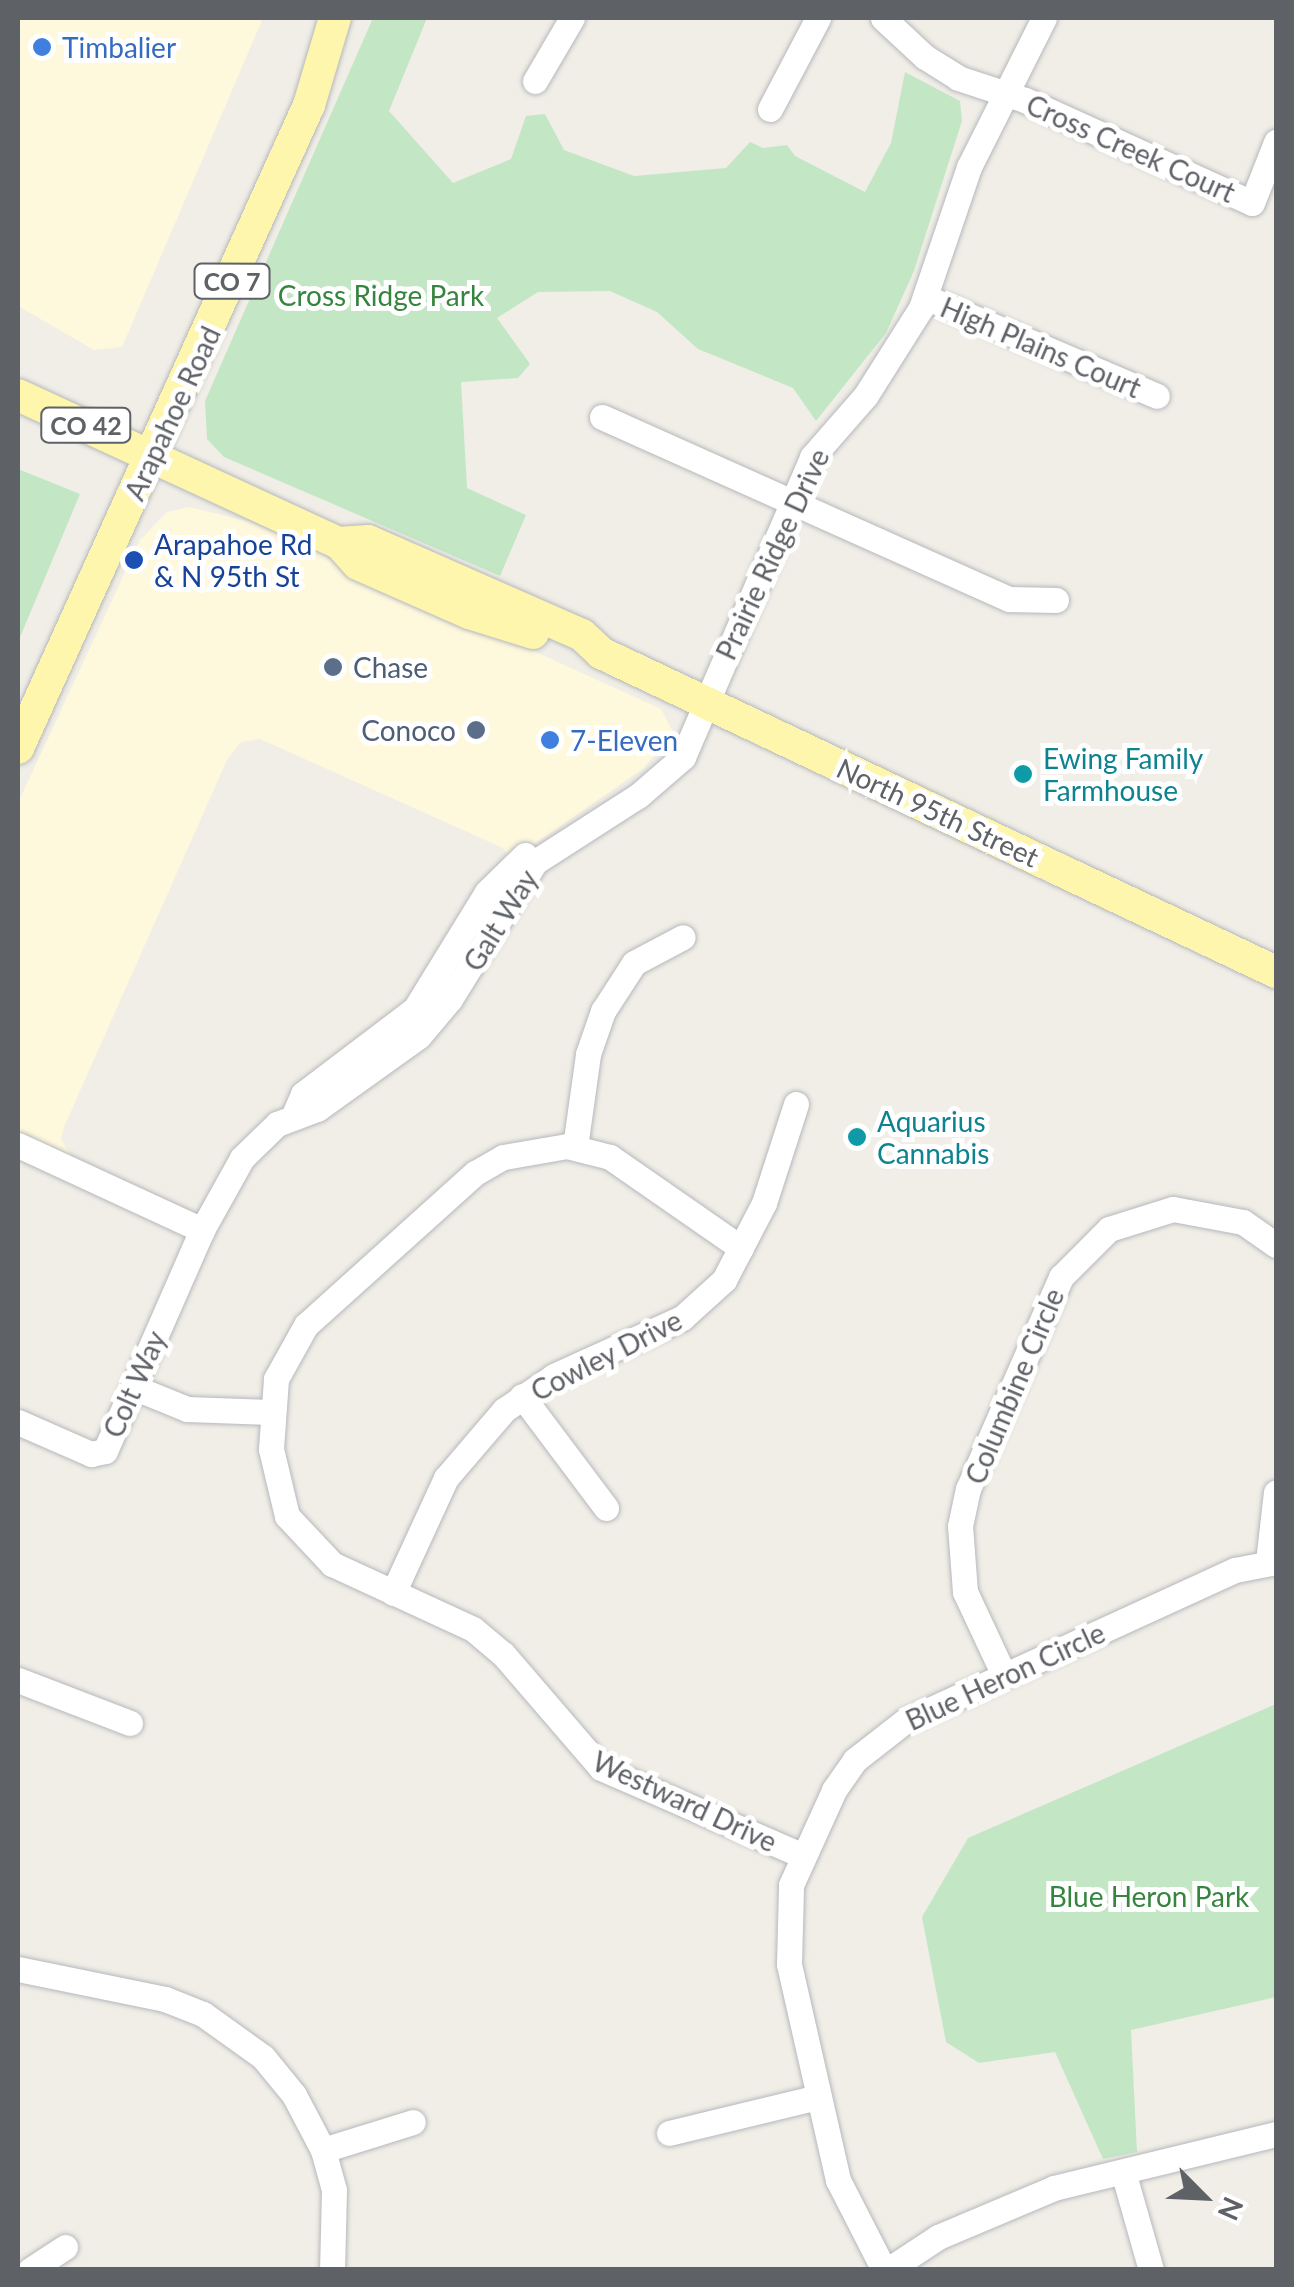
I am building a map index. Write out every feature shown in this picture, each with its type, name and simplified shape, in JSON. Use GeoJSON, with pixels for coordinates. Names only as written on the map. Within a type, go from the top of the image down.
{"type":"FeatureCollection","features":[{"type":"Feature","properties":{"kind":"main road","name":"Arapahoe Road"},"geometry":{"type":"LineString","coordinates":[[18,748],[155,456],[309,105],[335,18]]}},
{"type":"Feature","properties":{"kind":"main road","name":"North 95th Street"},"geometry":{"type":"LineString","coordinates":[[18,395],[339,543],[358,564],[469,614],[576,652],[600,653],[700,711],[1276,972]]}},
{"type":"Feature","properties":{"kind":"street"},"geometry":{"type":"LineString","coordinates":[[535,81],[572,18]]}},
{"type":"Feature","properties":{"kind":"street"},"geometry":{"type":"LineString","coordinates":[[770,109],[818,18]]}},
{"type":"Feature","properties":{"kind":"street"},"geometry":{"type":"LineString","coordinates":[[883,18],[924,57],[958,78],[1004,93]]}},
{"type":"Feature","properties":{"kind":"street","name":"Prairie Ridge Drive"},"geometry":{"type":"LineString","coordinates":[[700,711],[818,446],[866,395],[925,298],[969,167],[1044,18]]}},
{"type":"Feature","properties":{"kind":"street","name":"Cross Creek Court"},"geometry":{"type":"LineString","coordinates":[[1004,93],[1252,203],[1276,142]]}},
{"type":"Feature","properties":{"kind":"street","name":"High Plains Court"},"geometry":{"type":"LineString","coordinates":[[925,298],[1157,396]]}},
{"type":"Feature","properties":{"kind":"street"},"geometry":{"type":"LineString","coordinates":[[602,417],[1010,600],[1056,600]]}},
{"type":"Feature","properties":{"kind":"street","name":"Galt Way"},"geometry":{"type":"LineString","coordinates":[[202,1230],[242,1158],[294,1115],[304,1094],[415,1009],[487,892],[512,867],[650,769],[683,726],[700,711]]}},
{"type":"Feature","properties":{"kind":"street"},"geometry":{"type":"LineString","coordinates":[[575,1147],[588,1054],[603,1011],[634,963],[683,937]]}},
{"type":"Feature","properties":{"kind":"street","name":"Cowley Drive"},"geometry":{"type":"LineString","coordinates":[[393,1592],[446,1478],[472,1441],[522,1396],[701,1306],[741,1248],[783,1157],[796,1104]]}},
{"type":"Feature","properties":{"kind":"street"},"geometry":{"type":"LineString","coordinates":[[18,1145],[202,1230]]}},
{"type":"Feature","properties":{"kind":"street","name":"Westward Drive"},"geometry":{"type":"LineString","coordinates":[[741,1248],[637,1172],[575,1147],[534,1148],[475,1172],[306,1325],[276,1379],[270,1412],[274,1469],[287,1516],[332,1564],[456,1620],[503,1654],[601,1768],[801,1855]]}},
{"type":"Feature","properties":{"kind":"street","name":"Columbine Circle"},"geometry":{"type":"LineString","coordinates":[[1003,1673],[965,1592],[960,1526],[968,1489],[1061,1276],[1109,1229],[1173,1210],[1243,1222],[1276,1244]]}},
{"type":"Feature","properties":{"kind":"street","name":"Colt Way"},"geometry":{"type":"LineString","coordinates":[[18,1422],[98,1455],[137,1379],[202,1230]]}},
{"type":"Feature","properties":{"kind":"street"},"geometry":{"type":"LineString","coordinates":[[137,1379],[192,1394],[202,1405],[270,1412]]}},
{"type":"Feature","properties":{"kind":"street"},"geometry":{"type":"LineString","coordinates":[[522,1396],[606,1508]]}},
{"type":"Feature","properties":{"kind":"street"},"geometry":{"type":"LineString","coordinates":[[1272,1562],[1266,1532],[1276,1492]]}},
{"type":"Feature","properties":{"kind":"street","name":"Blue Heron Circle"},"geometry":{"type":"LineString","coordinates":[[886,2270],[838,2180],[789,1964],[789,1902],[801,1855],[834,1790],[882,1736],[1003,1673],[1272,1562]]}},
{"type":"Feature","properties":{"kind":"street"},"geometry":{"type":"LineString","coordinates":[[18,1680],[130,1724]]}},
{"type":"Feature","properties":{"kind":"street"},"geometry":{"type":"LineString","coordinates":[[18,1969],[165,1999],[203,2014],[263,2058],[294,2096],[323,2150],[336,2218],[332,2270]]}},
{"type":"Feature","properties":{"kind":"street"},"geometry":{"type":"LineString","coordinates":[[669,2133],[818,2097]]}},
{"type":"Feature","properties":{"kind":"street"},"geometry":{"type":"LineString","coordinates":[[323,2150],[414,2122]]}},
{"type":"Feature","properties":{"kind":"street"},"geometry":{"type":"LineString","coordinates":[[886,2270],[994,2209],[1054,2188],[1124,2175],[1276,2134]]}},
{"type":"Feature","properties":{"kind":"street"},"geometry":{"type":"LineString","coordinates":[[1124,2175],[1151,2270]]}},
{"type":"Feature","properties":{"kind":"street"},"geometry":{"type":"LineString","coordinates":[[30,2270],[65,2247]]}},
{"type":"Feature","properties":{"kind":"shaded area"},"geometry":{"type":"Polygon","coordinates":[[[18,18],[263,18],[122,347],[94,350],[18,306],[18,18]]]}},
{"type":"Feature","properties":{"kind":"shaded area"},"geometry":{"type":"Polygon","coordinates":[[[189,507],[251,522],[661,709],[673,732],[644,768],[511,860],[503,848],[260,739],[241,742],[227,760],[64,1127],[61,1139],[72,1157],[18,1132],[18,803],[140,540],[167,512],[189,507]]]}},
{"type":"Feature","properties":{"kind":"green space","name":"Cross Ridge Park"},"geometry":{"type":"Polygon","coordinates":[[[373,18],[427,18],[389,111],[453,183],[511,159],[526,116],[545,114],[564,150],[634,176],[726,168],[750,142],[763,148],[787,145],[795,156],[865,192],[891,143],[905,72],[960,101],[962,121],[914,271],[886,333],[816,421],[793,388],[698,349],[657,312],[610,291],[538,292],[497,318],[530,364],[518,378],[461,382],[467,488],[526,515],[500,576],[224,457],[207,439],[205,401],[373,18]]]}},
{"type":"Feature","properties":{"kind":"green space"},"geometry":{"type":"Polygon","coordinates":[[[18,469],[80,494],[18,642],[18,469]]]}},
{"type":"Feature","properties":{"kind":"green space","name":"Blue Heron Park"},"geometry":{"type":"Polygon","coordinates":[[[1276,1704],[1276,1997],[1131,2030],[1137,2152],[1103,2159],[1055,2052],[979,2063],[946,2042],[922,1917],[968,1838],[1276,1704]]]}},
{"type":"Feature","properties":{"kind":"place","name":"Timbalier"},"geometry":{"type":"Point","coordinates":[42,47]}},
{"type":"Feature","properties":{"kind":"place","name":"Arapahoe Rd & N 95th St"},"geometry":{"type":"Point","coordinates":[134,560]}},
{"type":"Feature","properties":{"kind":"place","name":"Chase"},"geometry":{"type":"Point","coordinates":[333,667]}},
{"type":"Feature","properties":{"kind":"place","name":"Conoco"},"geometry":{"type":"Point","coordinates":[476,730]}},
{"type":"Feature","properties":{"kind":"place","name":"7-Eleven"},"geometry":{"type":"Point","coordinates":[550,740]}},
{"type":"Feature","properties":{"kind":"place","name":"Ewing Family Farmhouse"},"geometry":{"type":"Point","coordinates":[1023,774]}},
{"type":"Feature","properties":{"kind":"place","name":"Aquarius Cannabis"},"geometry":{"type":"Point","coordinates":[857,1137]}}]}
